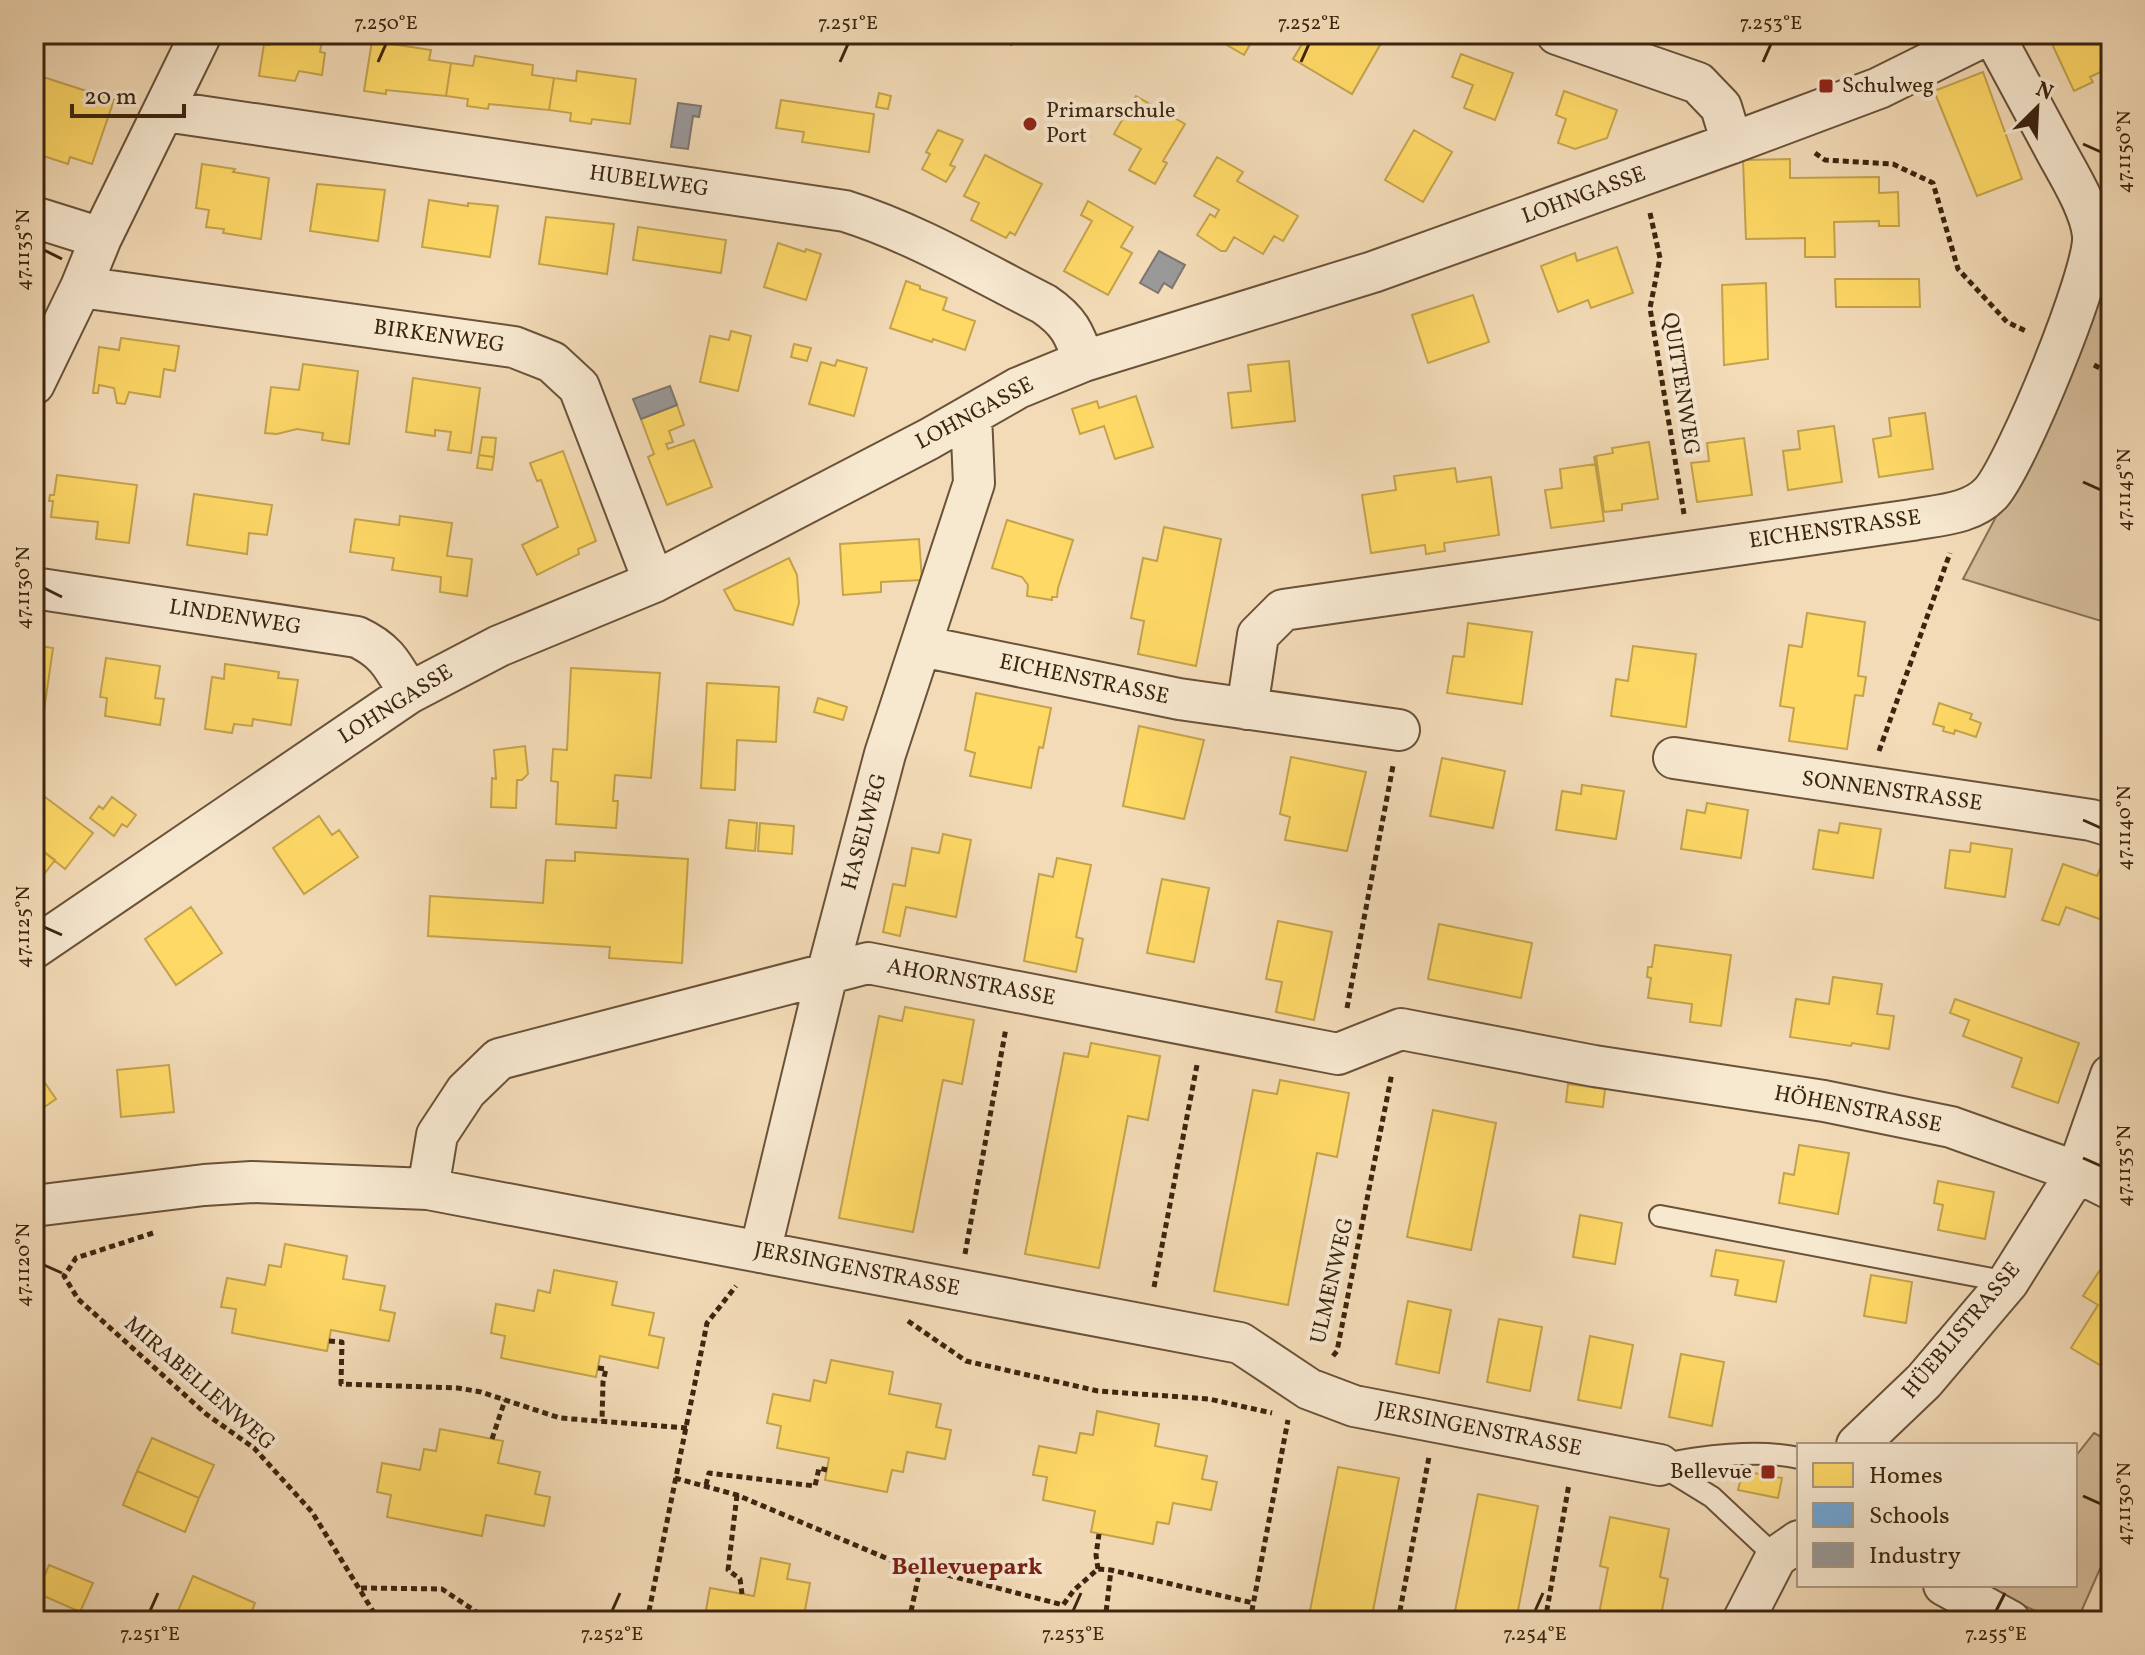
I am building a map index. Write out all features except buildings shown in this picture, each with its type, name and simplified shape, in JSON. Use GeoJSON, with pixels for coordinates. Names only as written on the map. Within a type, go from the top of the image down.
{"type":"FeatureCollection","features":[{"type":"Feature","properties":{"kind":"street"},"geometry":{"type":"LineString","coordinates":[[34,384],[101,238],[201,34]]}},
{"type":"Feature","properties":{"kind":"street"},"geometry":{"type":"LineString","coordinates":[[1557,34],[1698,83],[1721,107],[1732,143]]}},
{"type":"Feature","properties":{"kind":"street"},"geometry":{"type":"LineString","coordinates":[[1965,511],[1990,494],[2014,455],[2087,275],[2093,235],[2079,194],[1990,34]]}},
{"type":"Feature","properties":{"kind":"street","name":"LOHNGASSE"},"geometry":{"type":"LineString","coordinates":[[34,948],[409,693],[499,646],[654,582],[1018,388],[1084,361],[1373,272],[1732,143],[1899,80],[1990,34]]}},
{"type":"Feature","properties":{"kind":"street","name":"HUBELWEG"},"geometry":{"type":"LineString","coordinates":[[165,111],[845,211],[909,235],[1044,304],[1061,315],[1071,328],[1084,361]]}},
{"type":"Feature","properties":{"kind":"street"},"geometry":{"type":"LineString","coordinates":[[34,217],[101,238]]}},
{"type":"Feature","properties":{"kind":"street","name":"BIRKENWEG"},"geometry":{"type":"LineString","coordinates":[[81,287],[514,347],[552,362],[579,387],[654,582]]}},
{"type":"Feature","properties":{"kind":"street","name":"HASELWEG"},"geometry":{"type":"LineString","coordinates":[[760,1252],[827,974],[885,754],[974,483],[971,415]]}},
{"type":"Feature","properties":{"kind":"street","name":"EICHENSTRASSE"},"geometry":{"type":"LineString","coordinates":[[1247,709],[1258,635],[1283,610],[1965,511]]}},
{"type":"Feature","properties":{"kind":"street","name":"LINDENWEG"},"geometry":{"type":"LineString","coordinates":[[34,588],[357,637],[377,646],[386,655],[409,693]]}},
{"type":"Feature","properties":{"kind":"street","name":"EICHENSTRASSE"},"geometry":{"type":"LineString","coordinates":[[921,646],[1179,699],[1399,730]]}},
{"type":"Feature","properties":{"kind":"street","name":"SONNENSTRASSE"},"geometry":{"type":"LineString","coordinates":[[1674,758],[2091,820],[2111,826]]}},
{"type":"Feature","properties":{"kind":"street","name":"AHORNSTRASSE"},"geometry":{"type":"LineString","coordinates":[[428,1189],[437,1135],[466,1091],[499,1059],[868,963],[1338,1054]]}},
{"type":"Feature","properties":{"kind":"street"},"geometry":{"type":"LineString","coordinates":[[1338,1054],[1401,1029]]}},
{"type":"Feature","properties":{"kind":"street","name":"HÖHENSTRASSE"},"geometry":{"type":"LineString","coordinates":[[1401,1029],[1594,1066],[1824,1101],[1951,1127],[2094,1180]]}},
{"type":"Feature","properties":{"kind":"street","name":"HÜEBLISTRASSE"},"geometry":{"type":"LineString","coordinates":[[1859,1443],[1924,1381],[2094,1180],[2111,1075]]}},
{"type":"Feature","properties":{"kind":"street","name":"JERSINGENSTRASSE"},"geometry":{"type":"LineString","coordinates":[[34,1206],[252,1182],[428,1189],[1240,1343],[1299,1403],[1354,1406],[1660,1465]]}},
{"type":"Feature","properties":{"kind":"street"},"geometry":{"type":"LineString","coordinates":[[1743,1621],[1788,1549]]}},
{"type":"Feature","properties":{"kind":"street"},"geometry":{"type":"LineString","coordinates":[[1948,1587],[2010,1621]]}},
{"type":"Feature","properties":{"kind":"lane"},"geometry":{"type":"LineString","coordinates":[[1660,1216],[2008,1282]]}},
{"type":"Feature","properties":{"kind":"lane"},"geometry":{"type":"LineString","coordinates":[[1660,1465],[1688,1459],[1780,1454],[1797,1458]]}},
{"type":"Feature","properties":{"kind":"lane"},"geometry":{"type":"LineString","coordinates":[[1660,1465],[1788,1549]]}},
{"type":"Feature","properties":{"kind":"path"},"geometry":{"type":"LineString","coordinates":[[1780,125],[1825,160],[1893,164],[1933,183],[1958,269],[2007,322],[2111,374]]}},
{"type":"Feature","properties":{"kind":"path","name":"QUITTENWEG"},"geometry":{"type":"LineString","coordinates":[[1641,176],[1660,258],[1650,308],[1690,550]]}},
{"type":"Feature","properties":{"kind":"path"},"geometry":{"type":"LineString","coordinates":[[1866,788],[1965,511]]}},
{"type":"Feature","properties":{"kind":"path"},"geometry":{"type":"LineString","coordinates":[[1338,1054],[1399,730]]}},
{"type":"Feature","properties":{"kind":"path"},"geometry":{"type":"LineString","coordinates":[[959,1290],[1013,992]]}},
{"type":"Feature","properties":{"kind":"path"},"geometry":{"type":"LineString","coordinates":[[1147,1326],[1204,1029]]}},
{"type":"Feature","properties":{"kind":"path","name":"ULMENWEG"},"geometry":{"type":"LineString","coordinates":[[1250,1621],[1299,1403],[1337,1351],[1401,1029]]}},
{"type":"Feature","properties":{"kind":"path","name":"MIRABELLENWEG"},"geometry":{"type":"LineString","coordinates":[[162,1230],[76,1258],[64,1276],[78,1299],[136,1352],[206,1414],[254,1448],[312,1512],[379,1621]]}},
{"type":"Feature","properties":{"kind":"path"},"geometry":{"type":"LineString","coordinates":[[896,1313],[966,1361],[1098,1391],[1299,1403]]}},
{"type":"Feature","properties":{"kind":"path"},"geometry":{"type":"LineString","coordinates":[[647,1621],[707,1323]]}},
{"type":"Feature","properties":{"kind":"path"},"geometry":{"type":"LineString","coordinates":[[329,1341],[342,1342],[341,1384],[458,1388],[481,1392],[560,1418],[687,1428]]}},
{"type":"Feature","properties":{"kind":"path"},"geometry":{"type":"LineString","coordinates":[[598,1368],[606,1369],[602,1421]]}},
{"type":"Feature","properties":{"kind":"path"},"geometry":{"type":"LineString","coordinates":[[492,1439],[505,1400]]}},
{"type":"Feature","properties":{"kind":"path"},"geometry":{"type":"LineString","coordinates":[[1398,1621],[1432,1442]]}},
{"type":"Feature","properties":{"kind":"path"},"geometry":{"type":"LineString","coordinates":[[706,1485],[709,1473],[815,1486],[819,1468],[827,1470]]}},
{"type":"Feature","properties":{"kind":"path"},"geometry":{"type":"LineString","coordinates":[[1545,1621],[1571,1469]]}},
{"type":"Feature","properties":{"kind":"path"},"geometry":{"type":"LineString","coordinates":[[675,1478],[737,1495],[893,1561],[1063,1605],[1074,1590],[1098,1569],[1253,1603]]}},
{"type":"Feature","properties":{"kind":"path"},"geometry":{"type":"LineString","coordinates":[[737,1495],[728,1570],[740,1579],[742,1594]]}},
{"type":"Feature","properties":{"kind":"path"},"geometry":{"type":"LineString","coordinates":[[1098,1569],[1099,1534]]}},
{"type":"Feature","properties":{"kind":"path"},"geometry":{"type":"LineString","coordinates":[[909,1621],[920,1569]]}},
{"type":"Feature","properties":{"kind":"path"},"geometry":{"type":"LineString","coordinates":[[1105,1621],[1111,1570]]}},
{"type":"Feature","properties":{"kind":"path"},"geometry":{"type":"LineString","coordinates":[[360,1588],[442,1589],[490,1621]]}},
{"type":"Feature","properties":{"kind":"shaded area"},"geometry":{"type":"Polygon","coordinates":[[[2111,249],[2111,624],[1963,579],[2051,413],[2111,249]]]}},
{"type":"Feature","properties":{"kind":"shaded area"},"geometry":{"type":"Polygon","coordinates":[[[2094,1433],[2111,1442],[2111,1544],[2077,1621],[2057,1621],[1984,1587],[2077,1587],[2077,1454],[2094,1433]]]}},
{"type":"Feature","properties":{"kind":"place","name":"Schulweg"},"geometry":{"type":"Point","coordinates":[1826,86]}},
{"type":"Feature","properties":{"kind":"place","name":"Primarschule Port"},"geometry":{"type":"Point","coordinates":[1030,124]}},
{"type":"Feature","properties":{"kind":"place","name":"Bellevue"},"geometry":{"type":"Point","coordinates":[1768,1472]}},
{"type":"Feature","properties":{"kind":"district","name":"Bellevuepark"},"geometry":{"type":"Point","coordinates":[967,1568]}}]}
